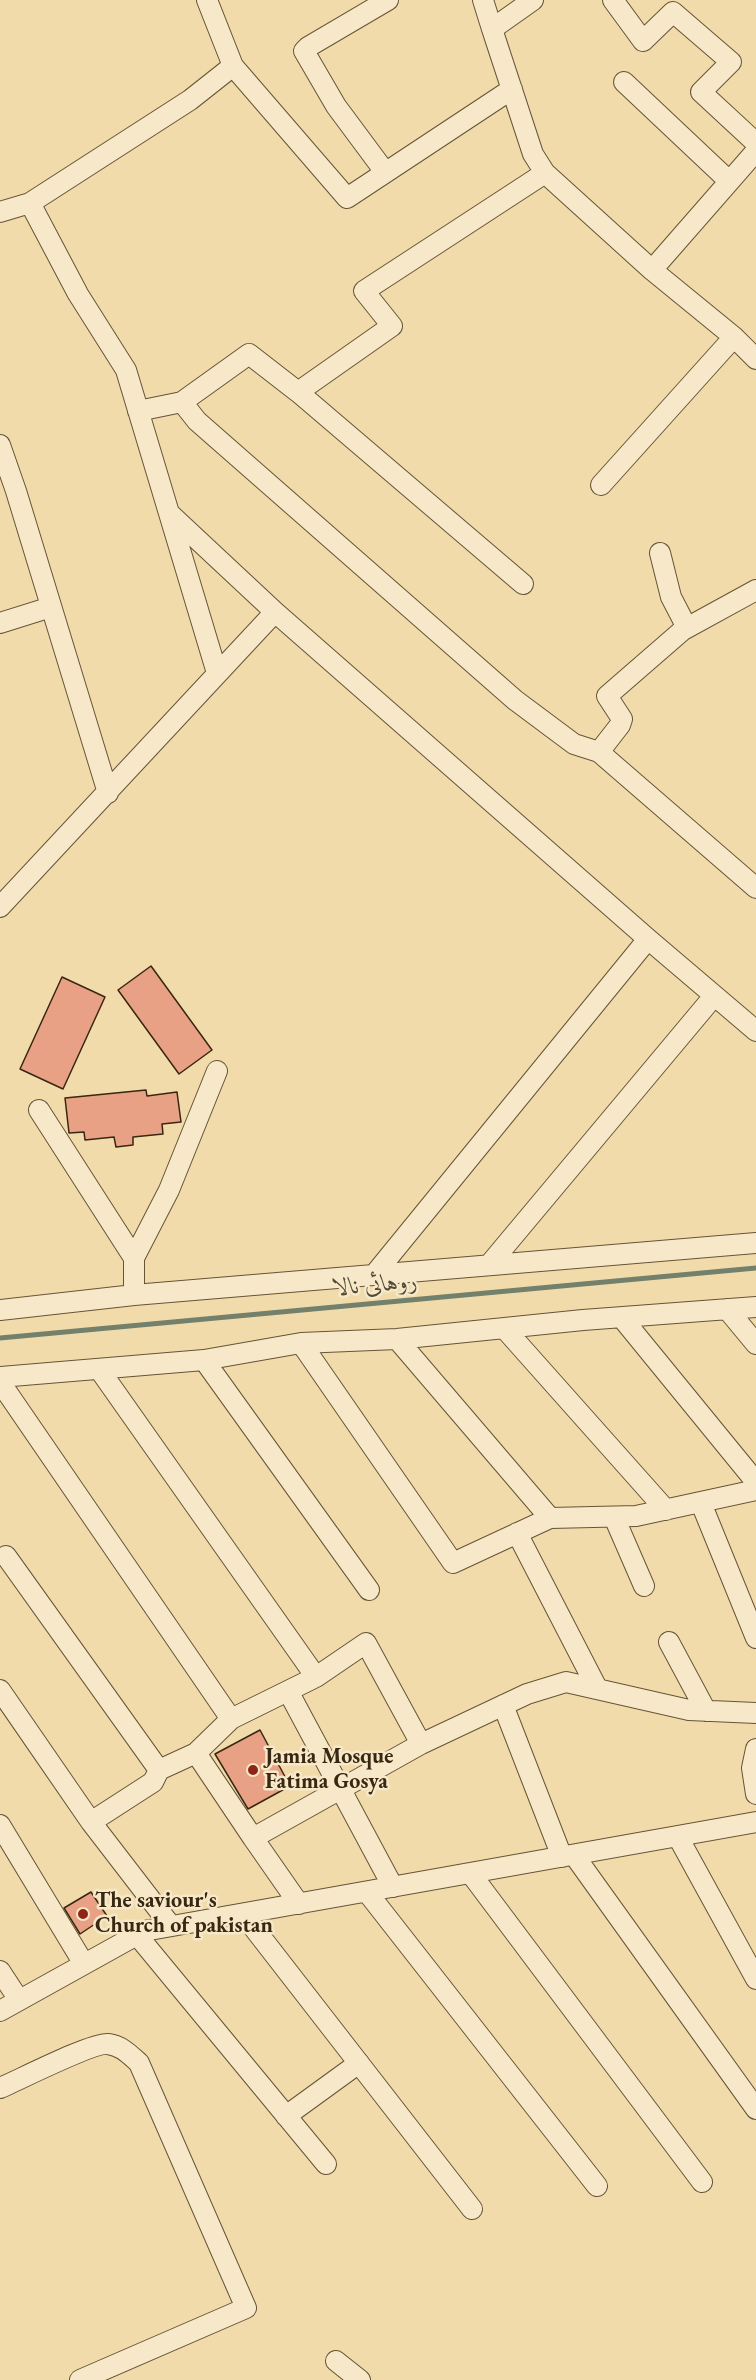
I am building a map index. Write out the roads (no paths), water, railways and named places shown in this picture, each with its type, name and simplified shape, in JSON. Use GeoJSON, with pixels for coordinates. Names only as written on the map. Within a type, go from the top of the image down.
{"type":"FeatureCollection","features":[{"type":"Feature","properties":{"kind":"street"},"geometry":{"type":"LineString","coordinates":[[207,0],[233,66],[347,198],[512,89]]}},
{"type":"Feature","properties":{"kind":"street"},"geometry":{"type":"LineString","coordinates":[[385,172],[336,106],[304,51],[388,0]]}},
{"type":"Feature","properties":{"kind":"street"},"geometry":{"type":"LineString","coordinates":[[483,0],[533,154],[545,173],[652,270],[734,337],[756,358]]}},
{"type":"Feature","properties":{"kind":"street"},"geometry":{"type":"LineString","coordinates":[[492,29],[533,0]]}},
{"type":"Feature","properties":{"kind":"street"},"geometry":{"type":"LineString","coordinates":[[613,0],[643,41],[673,12],[731,62],[700,92],[754,155],[652,270]]}},
{"type":"Feature","properties":{"kind":"street"},"geometry":{"type":"LineString","coordinates":[[0,212],[30,203],[173,112],[233,66]]}},
{"type":"Feature","properties":{"kind":"street"},"geometry":{"type":"LineString","coordinates":[[624,82],[729,181]]}},
{"type":"Feature","properties":{"kind":"street"},"geometry":{"type":"LineString","coordinates":[[298,392],[392,326],[364,291],[545,173]]}},
{"type":"Feature","properties":{"kind":"street"},"geometry":{"type":"LineString","coordinates":[[30,203],[78,294],[126,370],[217,673]]}},
{"type":"Feature","properties":{"kind":"street"},"geometry":{"type":"LineString","coordinates":[[601,485],[734,337]]}},
{"type":"Feature","properties":{"kind":"street"},"geometry":{"type":"LineString","coordinates":[[138,411],[182,402],[249,354],[298,392],[523,584]]}},
{"type":"Feature","properties":{"kind":"street"},"geometry":{"type":"LineString","coordinates":[[182,402],[196,421],[515,700],[574,744],[600,752],[756,888]]}},
{"type":"Feature","properties":{"kind":"street"},"geometry":{"type":"LineString","coordinates":[[0,445],[8,494],[51,607],[108,793]]}},
{"type":"Feature","properties":{"kind":"street"},"geometry":{"type":"LineString","coordinates":[[169,513],[275,612],[756,1031]]}},
{"type":"Feature","properties":{"kind":"street"},"geometry":{"type":"LineString","coordinates":[[660,553],[671,597],[685,624],[684,630]]}},
{"type":"Feature","properties":{"kind":"street"},"geometry":{"type":"LineString","coordinates":[[600,752],[622,719],[606,696],[684,630],[756,590]]}},
{"type":"Feature","properties":{"kind":"street"},"geometry":{"type":"LineString","coordinates":[[0,623],[51,607]]}},
{"type":"Feature","properties":{"kind":"street"},"geometry":{"type":"LineString","coordinates":[[0,907],[275,612]]}},
{"type":"Feature","properties":{"kind":"street"},"geometry":{"type":"LineString","coordinates":[[374,1275],[648,939]]}},
{"type":"Feature","properties":{"kind":"street"},"geometry":{"type":"LineString","coordinates":[[489,1265],[714,996]]}},
{"type":"Feature","properties":{"kind":"street"},"geometry":{"type":"LineString","coordinates":[[134,1295],[134,1258],[169,1190],[217,1071]]}},
{"type":"Feature","properties":{"kind":"street"},"geometry":{"type":"LineString","coordinates":[[39,1110],[134,1258]]}},
{"type":"Feature","properties":{"kind":"street"},"geometry":{"type":"LineString","coordinates":[[0,1310],[134,1295],[756,1243]]}},
{"type":"Feature","properties":{"kind":"street"},"geometry":{"type":"LineString","coordinates":[[231,1719],[0,1379],[204,1360],[301,1343],[397,1339],[756,1307]]}},
{"type":"Feature","properties":{"kind":"street"},"geometry":{"type":"LineString","coordinates":[[727,1309],[756,1344]]}},
{"type":"Feature","properties":{"kind":"street"},"geometry":{"type":"LineString","coordinates":[[622,1318],[756,1482]]}},
{"type":"Feature","properties":{"kind":"street"},"geometry":{"type":"LineString","coordinates":[[505,1329],[666,1510]]}},
{"type":"Feature","properties":{"kind":"street"},"geometry":{"type":"LineString","coordinates":[[397,1339],[550,1518]]}},
{"type":"Feature","properties":{"kind":"street"},"geometry":{"type":"LineString","coordinates":[[301,1343],[453,1563],[550,1518],[636,1516],[756,1490]]}},
{"type":"Feature","properties":{"kind":"street"},"geometry":{"type":"LineString","coordinates":[[204,1360],[369,1590]]}},
{"type":"Feature","properties":{"kind":"street"},"geometry":{"type":"LineString","coordinates":[[99,1369],[316,1677]]}},
{"type":"Feature","properties":{"kind":"street"},"geometry":{"type":"LineString","coordinates":[[700,1503],[756,1638]]}},
{"type":"Feature","properties":{"kind":"street"},"geometry":{"type":"LineString","coordinates":[[614,1517],[644,1586]]}},
{"type":"Feature","properties":{"kind":"street"},"geometry":{"type":"LineString","coordinates":[[517,1533],[597,1688]]}},
{"type":"Feature","properties":{"kind":"street"},"geometry":{"type":"LineString","coordinates":[[2,1556],[159,1770]]}},
{"type":"Feature","properties":{"kind":"street"},"geometry":{"type":"LineString","coordinates":[[669,1642],[706,1711]]}},
{"type":"Feature","properties":{"kind":"street"},"geometry":{"type":"LineString","coordinates":[[91,1822],[153,1782],[159,1770],[196,1753],[231,1719],[316,1677],[366,1643],[421,1744]]}},
{"type":"Feature","properties":{"kind":"street"},"geometry":{"type":"LineString","coordinates":[[253,1838],[421,1744],[527,1694],[566,1682],[688,1710],[756,1713]]}},
{"type":"Feature","properties":{"kind":"street"},"geometry":{"type":"LineString","coordinates":[[0,1690],[91,1822],[171,1926]]}},
{"type":"Feature","properties":{"kind":"street"},"geometry":{"type":"LineString","coordinates":[[288,1691],[393,1887]]}},
{"type":"Feature","properties":{"kind":"street"},"geometry":{"type":"LineString","coordinates":[[503,1705],[568,1856],[756,2109]]}},
{"type":"Feature","properties":{"kind":"street"},"geometry":{"type":"LineString","coordinates":[[756,1749],[752,1768],[756,1794]]}},
{"type":"Feature","properties":{"kind":"street"},"geometry":{"type":"LineString","coordinates":[[196,1753],[299,1904]]}},
{"type":"Feature","properties":{"kind":"street"},"geometry":{"type":"LineString","coordinates":[[0,2011],[144,1931],[756,1822]]}},
{"type":"Feature","properties":{"kind":"street"},"geometry":{"type":"LineString","coordinates":[[0,1825],[84,1964]]}},
{"type":"Feature","properties":{"kind":"street"},"geometry":{"type":"LineString","coordinates":[[678,1837],[756,1979]]}},
{"type":"Feature","properties":{"kind":"street"},"geometry":{"type":"LineString","coordinates":[[471,1874],[702,2182]]}},
{"type":"Feature","properties":{"kind":"street"},"geometry":{"type":"LineString","coordinates":[[367,1892],[597,2186]]}},
{"type":"Feature","properties":{"kind":"street"},"geometry":{"type":"LineString","coordinates":[[243,1914],[472,2209]]}},
{"type":"Feature","properties":{"kind":"street"},"geometry":{"type":"LineString","coordinates":[[137,1935],[326,2164]]}},
{"type":"Feature","properties":{"kind":"street"},"geometry":{"type":"LineString","coordinates":[[0,1971],[19,2000]]}},
{"type":"Feature","properties":{"kind":"street"},"geometry":{"type":"LineString","coordinates":[[0,2088],[106,2043],[122,2048],[139,2063],[246,2308],[80,2380]]}},
{"type":"Feature","properties":{"kind":"street"},"geometry":{"type":"LineString","coordinates":[[286,2116],[359,2063]]}},
{"type":"Feature","properties":{"kind":"street"},"geometry":{"type":"LineString","coordinates":[[336,2361],[360,2380]]}},
{"type":"Feature","properties":{"kind":"waterway","name":"روہائی نالا"},"geometry":{"type":"LineString","coordinates":[[0,1338],[756,1268]]}},
{"type":"Feature","properties":{"kind":"place","name":"Jamia Mosque Fatima Gosya"},"geometry":{"type":"Point","coordinates":[253,1770]}},
{"type":"Feature","properties":{"kind":"place","name":"The saviour's Church of pakistan"},"geometry":{"type":"Point","coordinates":[83,1914]}}]}
